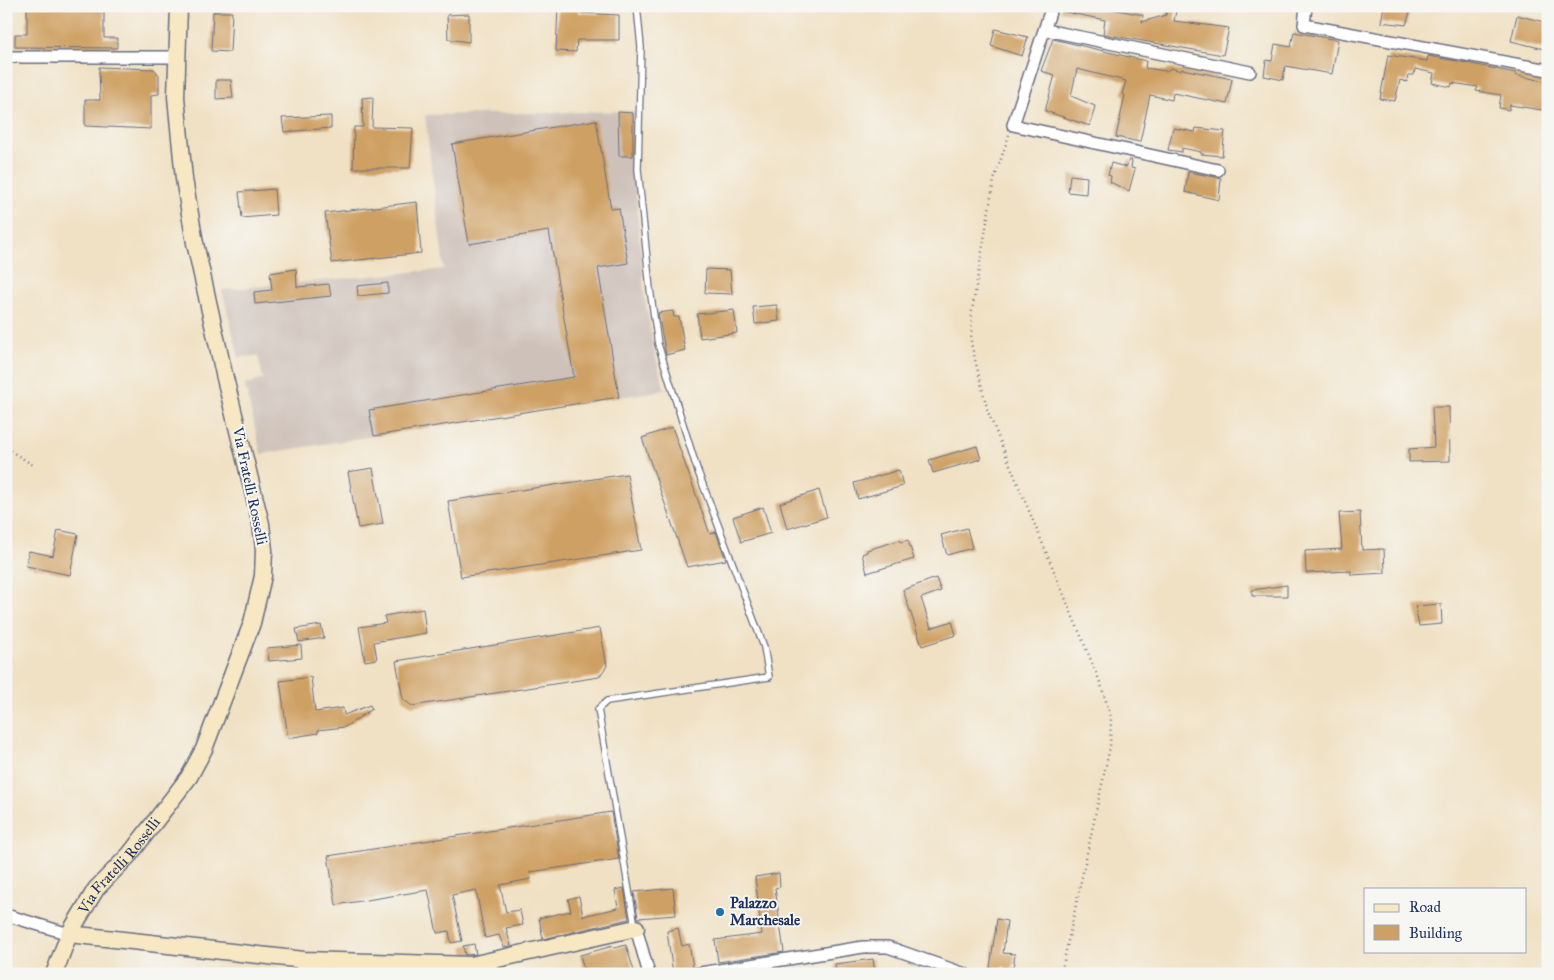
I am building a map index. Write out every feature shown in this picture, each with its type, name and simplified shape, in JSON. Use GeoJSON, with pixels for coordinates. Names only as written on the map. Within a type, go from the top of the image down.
{"type":"FeatureCollection","features":[{"type":"Feature","properties":{"kind":"main road","name":"Via Fratelli Rosselli"},"geometry":{"type":"LineString","coordinates":[[54,974],[69,934],[96,889],[130,854],[189,777],[204,749],[252,623],[263,576],[264,550],[261,524],[224,374],[189,206],[180,145],[176,97],[179,6]]}},
{"type":"Feature","properties":{"kind":"main road"},"geometry":{"type":"LineString","coordinates":[[69,934],[303,967],[410,969],[471,965],[636,928]]}},
{"type":"Feature","properties":{"kind":"street"},"geometry":{"type":"LineString","coordinates":[[1052,6],[1046,30],[1013,124],[1218,170]]}},
{"type":"Feature","properties":{"kind":"street"},"geometry":{"type":"LineString","coordinates":[[1306,6],[1304,24],[1548,70]]}},
{"type":"Feature","properties":{"kind":"street"},"geometry":{"type":"LineString","coordinates":[[1046,30],[1250,72]]}},
{"type":"Feature","properties":{"kind":"street"},"geometry":{"type":"LineString","coordinates":[[6,57],[178,57]]}},
{"type":"Feature","properties":{"kind":"street"},"geometry":{"type":"LineString","coordinates":[[6,915],[69,934]]}},
{"type":"Feature","properties":{"kind":"street"},"geometry":{"type":"LineString","coordinates":[[636,928],[649,974]]}},
{"type":"Feature","properties":{"kind":"street"},"geometry":{"type":"LineString","coordinates":[[694,974],[863,947],[888,947],[965,974]]}},
{"type":"Feature","properties":{"kind":"lane"},"geometry":{"type":"LineString","coordinates":[[636,928],[598,709],[607,701],[769,677],[764,647],[697,469],[658,344],[650,289],[638,169],[641,47],[637,6]]}},
{"type":"Feature","properties":{"kind":"path"},"geometry":{"type":"LineString","coordinates":[[1013,124],[994,180],[972,310],[971,343],[988,412],[1100,682],[1111,717],[1110,747],[1061,974]]}},
{"type":"Feature","properties":{"kind":"path"},"geometry":{"type":"LineString","coordinates":[[6,448],[33,466]]}},
{"type":"Feature","properties":{"kind":"shaded area"},"geometry":{"type":"Polygon","coordinates":[[[634,111],[633,160],[644,293],[654,352],[665,390],[261,454],[245,385],[263,379],[258,356],[239,357],[222,290],[444,269],[425,115],[634,111]]]}},
{"type":"Feature","properties":{"kind":"building"},"geometry":{"type":"Polygon","coordinates":[[[27,6],[104,6],[104,38],[117,38],[117,48],[15,47],[15,34],[27,34],[27,6]]]}},
{"type":"Feature","properties":{"kind":"building"},"geometry":{"type":"Polygon","coordinates":[[[558,6],[578,7],[578,13],[619,15],[619,40],[577,40],[576,52],[556,51],[558,6]]]}},
{"type":"Feature","properties":{"kind":"building"},"geometry":{"type":"Polygon","coordinates":[[[1061,6],[1107,6],[1107,8],[1143,15],[1142,22],[1166,15],[1167,6],[1177,6],[1174,21],[1229,28],[1223,55],[1103,34],[1105,20],[1061,11],[1061,6]]]}},
{"type":"Feature","properties":{"kind":"building"},"geometry":{"type":"Polygon","coordinates":[[[1384,6],[1412,6],[1406,25],[1381,22],[1384,6]]]}},
{"type":"Feature","properties":{"kind":"building"},"geometry":{"type":"Polygon","coordinates":[[[213,12],[232,12],[230,52],[211,51],[213,12]]]}},
{"type":"Feature","properties":{"kind":"building"},"geometry":{"type":"Polygon","coordinates":[[[469,14],[469,42],[448,39],[447,15],[469,14]]]}},
{"type":"Feature","properties":{"kind":"building"},"geometry":{"type":"Polygon","coordinates":[[[1517,15],[1548,23],[1548,50],[1511,41],[1517,15]]]}},
{"type":"Feature","properties":{"kind":"building"},"geometry":{"type":"Polygon","coordinates":[[[995,29],[1028,37],[1022,56],[991,46],[995,29]]]}},
{"type":"Feature","properties":{"kind":"building"},"geometry":{"type":"Polygon","coordinates":[[[1294,32],[1338,40],[1332,74],[1285,66],[1283,80],[1264,76],[1266,60],[1272,61],[1275,44],[1291,47],[1294,32]]]}},
{"type":"Feature","properties":{"kind":"building"},"geometry":{"type":"Polygon","coordinates":[[[1053,39],[1146,61],[1145,68],[1166,71],[1171,68],[1181,71],[1182,69],[1232,79],[1227,104],[1173,93],[1172,100],[1150,95],[1140,142],[1116,137],[1125,95],[1122,94],[1126,81],[1077,69],[1071,96],[1095,106],[1090,126],[1045,111],[1055,75],[1041,71],[1053,39]]]}},
{"type":"Feature","properties":{"kind":"building"},"geometry":{"type":"Polygon","coordinates":[[[1388,55],[1427,61],[1428,56],[1516,73],[1515,75],[1548,82],[1548,111],[1510,105],[1509,110],[1499,108],[1501,95],[1476,91],[1478,87],[1452,83],[1451,87],[1432,83],[1434,73],[1415,69],[1414,75],[1408,75],[1407,82],[1400,80],[1395,101],[1380,99],[1388,55]]]}},
{"type":"Feature","properties":{"kind":"building"},"geometry":{"type":"Polygon","coordinates":[[[99,67],[154,69],[159,75],[159,94],[151,95],[151,129],[85,126],[85,100],[100,100],[99,67]]]}},
{"type":"Feature","properties":{"kind":"building"},"geometry":{"type":"Polygon","coordinates":[[[216,80],[231,80],[233,98],[216,99],[216,80]]]}},
{"type":"Feature","properties":{"kind":"building"},"geometry":{"type":"Polygon","coordinates":[[[373,97],[372,127],[413,128],[410,168],[353,168],[354,127],[363,127],[362,98],[373,97]]]}},
{"type":"Feature","properties":{"kind":"building"},"geometry":{"type":"Polygon","coordinates":[[[618,112],[633,113],[633,156],[619,156],[618,112]]]}},
{"type":"Feature","properties":{"kind":"building"},"geometry":{"type":"Polygon","coordinates":[[[331,116],[331,128],[284,132],[282,118],[331,116]]]}},
{"type":"Feature","properties":{"kind":"building"},"geometry":{"type":"Polygon","coordinates":[[[596,120],[611,209],[619,208],[628,263],[598,268],[619,397],[374,436],[369,410],[574,377],[549,231],[469,244],[452,144],[596,120]]]}},
{"type":"Feature","properties":{"kind":"building"},"geometry":{"type":"Polygon","coordinates":[[[1173,128],[1195,132],[1196,128],[1225,131],[1222,156],[1201,154],[1201,152],[1182,148],[1182,152],[1168,150],[1173,128]]]}},
{"type":"Feature","properties":{"kind":"building"},"geometry":{"type":"Polygon","coordinates":[[[1129,160],[1132,160],[1131,168],[1135,169],[1129,191],[1110,182],[1111,176],[1108,175],[1111,163],[1126,167],[1129,160]]]}},
{"type":"Feature","properties":{"kind":"building"},"geometry":{"type":"Polygon","coordinates":[[[1188,172],[1221,178],[1219,200],[1185,192],[1188,172]]]}},
{"type":"Feature","properties":{"kind":"building"},"geometry":{"type":"Polygon","coordinates":[[[1070,175],[1087,177],[1086,194],[1068,192],[1070,175]]]}},
{"type":"Feature","properties":{"kind":"building"},"geometry":{"type":"Polygon","coordinates":[[[274,189],[276,215],[242,218],[239,192],[274,189]]]}},
{"type":"Feature","properties":{"kind":"building"},"geometry":{"type":"Polygon","coordinates":[[[417,202],[421,253],[332,263],[325,213],[417,202]]]}},
{"type":"Feature","properties":{"kind":"building"},"geometry":{"type":"Polygon","coordinates":[[[296,269],[297,287],[329,284],[331,296],[255,304],[254,292],[272,290],[270,273],[296,269]]]}},
{"type":"Feature","properties":{"kind":"building"},"geometry":{"type":"Polygon","coordinates":[[[706,269],[730,270],[732,294],[705,293],[706,269]]]}},
{"type":"Feature","properties":{"kind":"building"},"geometry":{"type":"Polygon","coordinates":[[[388,283],[388,293],[358,296],[357,286],[388,283]]]}},
{"type":"Feature","properties":{"kind":"building"},"geometry":{"type":"Polygon","coordinates":[[[777,305],[779,321],[755,324],[753,307],[777,305]]]}},
{"type":"Feature","properties":{"kind":"building"},"geometry":{"type":"Polygon","coordinates":[[[734,310],[737,333],[700,338],[697,314],[734,310]]]}},
{"type":"Feature","properties":{"kind":"building"},"geometry":{"type":"Polygon","coordinates":[[[673,311],[674,317],[679,317],[685,350],[666,355],[658,313],[673,311]]]}},
{"type":"Feature","properties":{"kind":"building"},"geometry":{"type":"Polygon","coordinates":[[[1432,407],[1449,407],[1450,461],[1409,462],[1409,449],[1434,447],[1432,407]]]}},
{"type":"Feature","properties":{"kind":"building"},"geometry":{"type":"Polygon","coordinates":[[[672,427],[710,534],[716,532],[726,560],[687,567],[642,438],[672,427]]]}},
{"type":"Feature","properties":{"kind":"building"},"geometry":{"type":"Polygon","coordinates":[[[977,446],[981,459],[933,473],[929,460],[977,446]]]}},
{"type":"Feature","properties":{"kind":"building"},"geometry":{"type":"Polygon","coordinates":[[[373,468],[383,524],[358,528],[348,472],[373,468]]]}},
{"type":"Feature","properties":{"kind":"building"},"geometry":{"type":"Polygon","coordinates":[[[899,470],[903,486],[858,499],[854,483],[899,470]]]}},
{"type":"Feature","properties":{"kind":"building"},"geometry":{"type":"Polygon","coordinates":[[[627,474],[641,550],[461,577],[448,501],[627,474]]]}},
{"type":"Feature","properties":{"kind":"building"},"geometry":{"type":"Polygon","coordinates":[[[819,490],[827,517],[787,529],[780,503],[819,490]]]}},
{"type":"Feature","properties":{"kind":"building"},"geometry":{"type":"Polygon","coordinates":[[[763,507],[771,533],[741,542],[733,517],[763,507]]]}},
{"type":"Feature","properties":{"kind":"building"},"geometry":{"type":"Polygon","coordinates":[[[1360,512],[1362,550],[1384,549],[1385,573],[1351,575],[1351,571],[1306,573],[1305,551],[1342,549],[1339,513],[1360,512]]]}},
{"type":"Feature","properties":{"kind":"building"},"geometry":{"type":"Polygon","coordinates":[[[967,528],[972,548],[947,555],[941,535],[967,528]]]}},
{"type":"Feature","properties":{"kind":"building"},"geometry":{"type":"Polygon","coordinates":[[[58,530],[78,534],[70,575],[26,566],[29,551],[53,556],[58,530]]]}},
{"type":"Feature","properties":{"kind":"building"},"geometry":{"type":"Polygon","coordinates":[[[900,540],[901,542],[908,540],[914,559],[867,573],[862,554],[867,552],[867,550],[900,540]]]}},
{"type":"Feature","properties":{"kind":"building"},"geometry":{"type":"Polygon","coordinates":[[[936,578],[941,591],[921,598],[931,628],[952,621],[956,635],[922,646],[903,590],[936,578]]]}},
{"type":"Feature","properties":{"kind":"building"},"geometry":{"type":"Polygon","coordinates":[[[1287,585],[1287,596],[1252,596],[1252,590],[1287,585]]]}},
{"type":"Feature","properties":{"kind":"building"},"geometry":{"type":"Polygon","coordinates":[[[1441,604],[1442,624],[1419,626],[1415,606],[1441,604]]]}},
{"type":"Feature","properties":{"kind":"building"},"geometry":{"type":"Polygon","coordinates":[[[423,609],[426,633],[374,642],[377,659],[365,661],[359,627],[386,623],[384,616],[423,609]]]}},
{"type":"Feature","properties":{"kind":"building"},"geometry":{"type":"Polygon","coordinates":[[[321,625],[324,638],[299,642],[296,629],[321,625]]]}},
{"type":"Feature","properties":{"kind":"building"},"geometry":{"type":"Polygon","coordinates":[[[600,628],[607,666],[599,677],[412,706],[403,699],[396,661],[600,628]]]}},
{"type":"Feature","properties":{"kind":"building"},"geometry":{"type":"Polygon","coordinates":[[[301,645],[302,658],[269,661],[267,648],[301,645]]]}},
{"type":"Feature","properties":{"kind":"building"},"geometry":{"type":"Polygon","coordinates":[[[311,677],[315,712],[343,708],[344,715],[370,705],[372,709],[345,727],[318,730],[318,733],[288,738],[280,681],[311,677]]]}},
{"type":"Feature","properties":{"kind":"building"},"geometry":{"type":"Polygon","coordinates":[[[611,812],[619,859],[530,872],[531,879],[500,885],[506,912],[520,910],[523,925],[506,928],[511,946],[504,947],[499,935],[485,938],[476,890],[452,895],[462,941],[451,943],[449,931],[437,933],[428,890],[336,905],[328,856],[611,812]]]}},
{"type":"Feature","properties":{"kind":"building"},"geometry":{"type":"Polygon","coordinates":[[[779,873],[780,887],[775,888],[784,952],[718,962],[715,940],[762,934],[755,877],[779,873]]]}},
{"type":"Feature","properties":{"kind":"building"},"geometry":{"type":"Polygon","coordinates":[[[624,888],[629,919],[543,939],[539,918],[571,911],[568,899],[579,896],[583,916],[618,908],[615,890],[624,888]]]}},
{"type":"Feature","properties":{"kind":"building"},"geometry":{"type":"Polygon","coordinates":[[[673,888],[676,915],[638,918],[634,892],[673,888]]]}},
{"type":"Feature","properties":{"kind":"building"},"geometry":{"type":"Polygon","coordinates":[[[997,919],[1007,921],[1003,953],[1015,954],[1013,968],[1002,967],[1002,974],[989,974],[997,919]]]}},
{"type":"Feature","properties":{"kind":"building"},"geometry":{"type":"Polygon","coordinates":[[[678,928],[682,946],[689,944],[693,967],[687,972],[673,974],[667,931],[678,928]]]}},
{"type":"Feature","properties":{"kind":"building"},"geometry":{"type":"Polygon","coordinates":[[[474,944],[476,954],[465,955],[463,946],[474,944]]]}},
{"type":"Feature","properties":{"kind":"building"},"geometry":{"type":"Polygon","coordinates":[[[626,945],[635,974],[585,974],[580,955],[613,946],[614,948],[626,945]]]}},
{"type":"Feature","properties":{"kind":"building"},"geometry":{"type":"Polygon","coordinates":[[[873,959],[875,974],[836,974],[835,964],[873,959]]]}},
{"type":"Feature","properties":{"kind":"building"},"geometry":{"type":"Polygon","coordinates":[[[782,968],[786,974],[766,974],[765,970],[782,968]]]}},
{"type":"Feature","properties":{"kind":"place","name":"Palazzo Marchesale"},"geometry":{"type":"Point","coordinates":[720,912]}}]}
